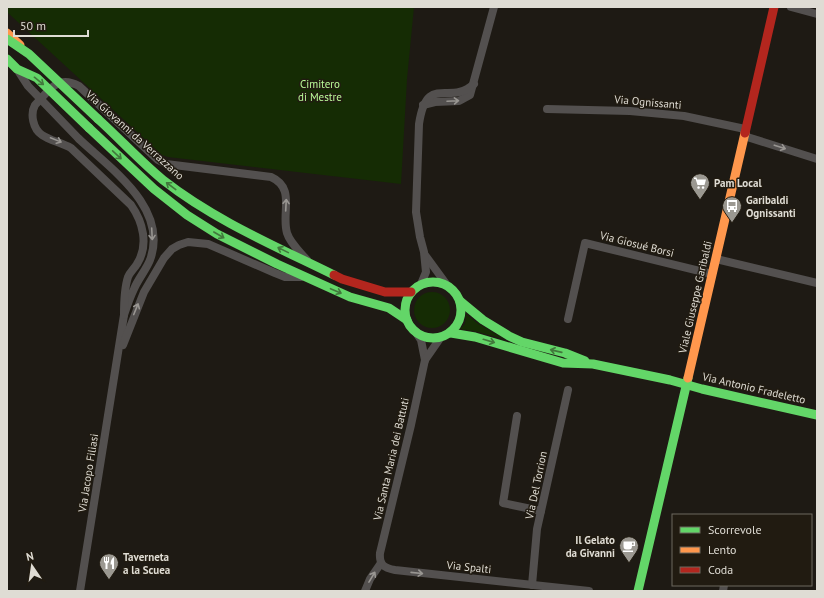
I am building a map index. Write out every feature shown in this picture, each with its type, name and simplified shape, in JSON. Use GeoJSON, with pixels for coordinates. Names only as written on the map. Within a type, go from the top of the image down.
{"type":"FeatureCollection","features":[{"type":"Feature","properties":{"kind":"main road","name":"Viale Giuseppe Garibaldi"},"geometry":{"type":"LineString","coordinates":[[638,591],[774,7]]}},
{"type":"Feature","properties":{"kind":"main road"},"geometry":{"type":"LineString","coordinates":[[7,32],[29,54]]}},
{"type":"Feature","properties":{"kind":"main road","name":"Via Giovanni da Verrazzano"},"geometry":{"type":"LineString","coordinates":[[7,39],[29,54],[153,171],[194,202],[232,225],[342,279],[385,292],[412,292]]}},
{"type":"Feature","properties":{"kind":"main road"},"geometry":{"type":"LineString","coordinates":[[7,59],[17,69],[37,78],[140,177],[187,215],[224,238],[304,277],[350,297],[389,308],[406,320],[411,328],[418,334],[425,337],[441,337],[451,333],[457,326],[460,318],[462,309],[460,300],[457,294],[447,285],[439,282],[421,284],[412,292],[405,305],[406,320]]}},
{"type":"Feature","properties":{"kind":"main road"},"geometry":{"type":"LineString","coordinates":[[460,300],[483,320],[522,342],[566,353],[593,364],[686,384]]}},
{"type":"Feature","properties":{"kind":"main road"},"geometry":{"type":"LineString","coordinates":[[451,333],[475,337],[563,363],[593,364]]}},
{"type":"Feature","properties":{"kind":"main road","name":"Via Antonio Fradeletto"},"geometry":{"type":"LineString","coordinates":[[686,384],[817,415]]}},
{"type":"Feature","properties":{"kind":"street"},"geometry":{"type":"LineString","coordinates":[[421,284],[426,272],[424,252],[416,212],[418,124],[423,105],[435,102],[459,101],[470,95],[494,7]]}},
{"type":"Feature","properties":{"kind":"street"},"geometry":{"type":"LineString","coordinates":[[791,7],[817,14]]}},
{"type":"Feature","properties":{"kind":"street"},"geometry":{"type":"LineString","coordinates":[[17,69],[28,86],[79,139],[122,179],[137,196],[147,211],[151,221],[153,247],[150,260],[133,289],[124,315]]}},
{"type":"Feature","properties":{"kind":"street"},"geometry":{"type":"LineString","coordinates":[[117,359],[128,277],[138,263],[141,253],[144,240],[142,228],[137,214],[131,205],[71,148],[42,135],[36,128],[32,113],[33,109],[57,82],[73,82],[79,86],[150,153],[158,160],[166,164],[271,177],[277,180],[283,188],[286,198],[285,224],[288,235],[310,264]]}},
{"type":"Feature","properties":{"kind":"street","name":"Via Ognissanti"},"geometry":{"type":"LineString","coordinates":[[547,109],[630,111],[684,116],[744,132],[817,159]]}},
{"type":"Feature","properties":{"kind":"street"},"geometry":{"type":"LineString","coordinates":[[117,359],[144,292],[164,258],[172,249],[179,245],[188,242],[208,244],[285,277],[304,277]]}},
{"type":"Feature","properties":{"kind":"street","name":"Via Giosué Borsi"},"geometry":{"type":"LineString","coordinates":[[568,319],[585,243],[712,274]]}},
{"type":"Feature","properties":{"kind":"street"},"geometry":{"type":"LineString","coordinates":[[424,252],[447,285]]}},
{"type":"Feature","properties":{"kind":"street"},"geometry":{"type":"LineString","coordinates":[[716,259],[817,283]]}},
{"type":"Feature","properties":{"kind":"street","name":"Via Santa Maria dei Battuti"},"geometry":{"type":"LineString","coordinates":[[418,334],[421,340],[425,360]]}},
{"type":"Feature","properties":{"kind":"street","name":"Via Santa Maria dei Battuti"},"geometry":{"type":"LineString","coordinates":[[381,563],[380,553],[410,432],[425,360],[441,337]]}},
{"type":"Feature","properties":{"kind":"street","name":"Via Jacopo Filiasi"},"geometry":{"type":"LineString","coordinates":[[80,591],[117,359]]}},
{"type":"Feature","properties":{"kind":"street","name":"Via Del Torrion"},"geometry":{"type":"LineString","coordinates":[[532,585],[541,511],[568,390]]}},
{"type":"Feature","properties":{"kind":"street"},"geometry":{"type":"LineString","coordinates":[[517,416],[503,503],[541,511]]}},
{"type":"Feature","properties":{"kind":"street"},"geometry":{"type":"LineString","coordinates":[[365,591],[370,578],[381,563]]}},
{"type":"Feature","properties":{"kind":"street","name":"Via Spalti"},"geometry":{"type":"LineString","coordinates":[[381,563],[385,568],[395,570],[589,591]]}},
{"type":"Feature","properties":{"kind":"green space","name":"Cimitero di Mestre"},"geometry":{"type":"Polygon","coordinates":[[[7,7],[414,7],[407,79],[401,184],[168,157],[162,155],[7,12],[7,7]]]}},
{"type":"Feature","properties":{"kind":"green space"},"geometry":{"type":"Polygon","coordinates":[[[432,292],[442,295],[447,300],[450,310],[447,320],[442,325],[432,328],[422,325],[417,320],[414,310],[417,300],[422,295],[432,292]]]}},
{"type":"Feature","properties":{"kind":"green space"},"geometry":{"type":"Polygon","coordinates":[[[466,314],[477,323],[504,339],[460,329],[465,324],[466,314]]]}},
{"type":"Feature","properties":{"kind":"traffic: fast"},"geometry":{"type":"LineString","coordinates":[[7,39],[29,54],[98,119]]}},
{"type":"Feature","properties":{"kind":"traffic: fast"},"geometry":{"type":"LineString","coordinates":[[7,59],[17,69],[37,78],[89,128]]}},
{"type":"Feature","properties":{"kind":"traffic: fast"},"geometry":{"type":"LineString","coordinates":[[98,119],[163,180],[203,208],[267,243],[334,275]]}},
{"type":"Feature","properties":{"kind":"traffic: fast"},"geometry":{"type":"LineString","coordinates":[[89,128],[154,189],[187,215],[217,234],[277,264],[350,297],[389,308],[407,320]]}},
{"type":"Feature","properties":{"kind":"traffic: fast"},"geometry":{"type":"LineString","coordinates":[[427,282],[439,282],[449,286],[457,294],[461,304],[461,310],[461,316],[457,326],[449,334],[439,338],[427,338],[417,334],[409,326],[405,316],[405,304],[409,294],[417,286],[427,282]]}},
{"type":"Feature","properties":{"kind":"traffic: fast"},"geometry":{"type":"LineString","coordinates":[[460,301],[483,320],[509,336],[522,342],[565,353],[585,361]]}},
{"type":"Feature","properties":{"kind":"traffic: fast"},"geometry":{"type":"LineString","coordinates":[[451,333],[475,337],[563,363],[593,364],[670,380],[702,389],[817,415]]}},
{"type":"Feature","properties":{"kind":"traffic: fast"},"geometry":{"type":"LineString","coordinates":[[638,591],[688,378]]}},
{"type":"Feature","properties":{"kind":"traffic: slow"},"geometry":{"type":"LineString","coordinates":[[7,33],[20,45]]}},
{"type":"Feature","properties":{"kind":"traffic: slow"},"geometry":{"type":"LineString","coordinates":[[688,378],[745,133]]}},
{"type":"Feature","properties":{"kind":"traffic: jam"},"geometry":{"type":"LineString","coordinates":[[745,133],[774,7]]}},
{"type":"Feature","properties":{"kind":"traffic: jam"},"geometry":{"type":"LineString","coordinates":[[334,275],[342,279],[385,292],[411,292]]}},
{"type":"Feature","properties":{"kind":"place","name":"Pam Local"},"geometry":{"type":"Point","coordinates":[700,200]}},
{"type":"Feature","properties":{"kind":"place","name":"Garibaldi Ognissanti"},"geometry":{"type":"Point","coordinates":[732,223]}},
{"type":"Feature","properties":{"kind":"place","name":"Il Gelato da Givanni"},"geometry":{"type":"Point","coordinates":[629,563]}},
{"type":"Feature","properties":{"kind":"place","name":"Taverneta a la Scuea"},"geometry":{"type":"Point","coordinates":[109,580]}}]}
